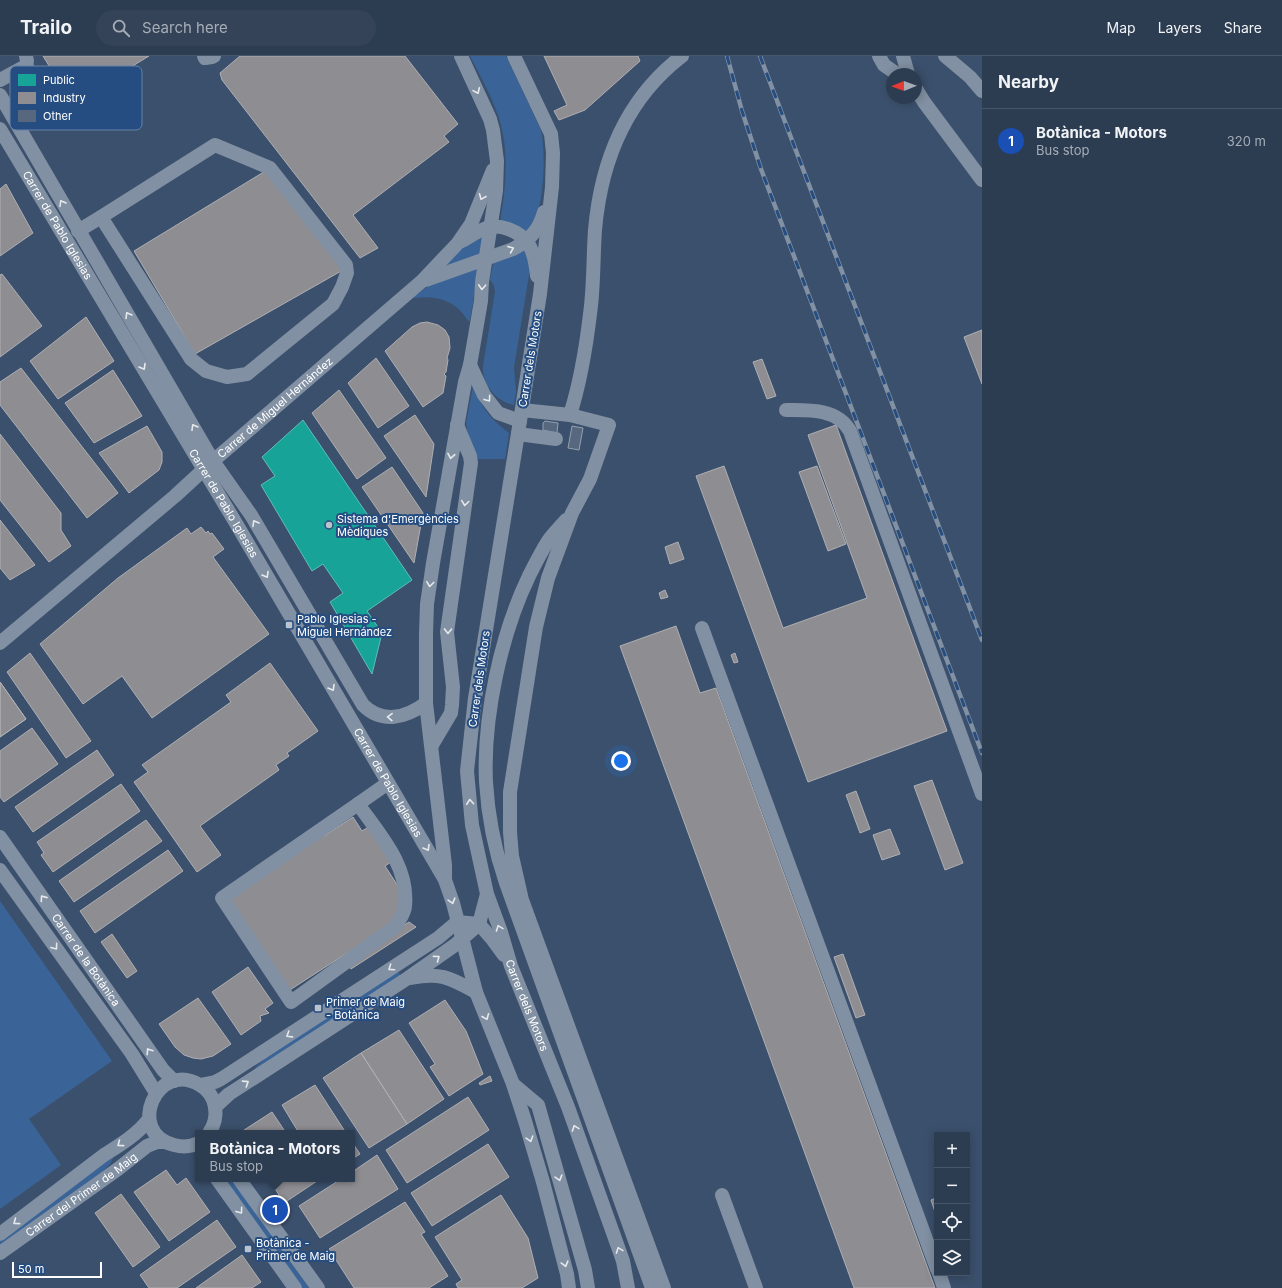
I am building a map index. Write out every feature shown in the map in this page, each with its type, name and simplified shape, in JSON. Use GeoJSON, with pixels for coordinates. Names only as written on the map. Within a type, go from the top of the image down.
{"type":"FeatureCollection","features":[{"type":"Feature","properties":{"kind":"street"},"geometry":{"type":"LineString","coordinates":[[204,56],[206,58],[212,58],[214,56]]}},
{"type":"Feature","properties":{"kind":"street"},"geometry":{"type":"LineString","coordinates":[[461,56],[490,119],[493,130],[497,161],[496,187],[485,258],[481,301],[470,365],[465,382],[457,425],[433,563],[426,634],[426,703],[445,865],[445,880],[453,903],[476,992],[513,1084],[543,1182],[567,1274],[569,1288]]}},
{"type":"Feature","properties":{"kind":"street","name":"Carrer dels Motors"},"geometry":{"type":"LineString","coordinates":[[514,56],[551,134],[553,153],[552,187],[540,294],[474,698],[467,771],[472,825],[486,894],[501,932],[511,966],[568,1107],[623,1260],[628,1288]]}},
{"type":"Feature","properties":{"kind":"street"},"geometry":{"type":"LineString","coordinates":[[570,415],[577,391],[590,314],[595,229],[603,178],[609,156],[624,122],[648,88],[682,56]]}},
{"type":"Feature","properties":{"kind":"street"},"geometry":{"type":"LineString","coordinates":[[880,56],[884,65],[888,68]]}},
{"type":"Feature","properties":{"kind":"street"},"geometry":{"type":"LineString","coordinates":[[903,56],[906,68]]}},
{"type":"Feature","properties":{"kind":"street"},"geometry":{"type":"LineString","coordinates":[[945,56],[970,77],[982,90]]}},
{"type":"Feature","properties":{"kind":"street"},"geometry":{"type":"LineString","coordinates":[[0,80],[10,73]]}},
{"type":"Feature","properties":{"kind":"street","name":"Carrer de Pablo Iglesias"},"geometry":{"type":"LineString","coordinates":[[0,95],[10,112]]}},
{"type":"Feature","properties":{"kind":"street"},"geometry":{"type":"LineString","coordinates":[[922,99],[982,180]]}},
{"type":"Feature","properties":{"kind":"street","name":"Carrer de Pablo Iglesias"},"geometry":{"type":"LineString","coordinates":[[0,129],[151,381],[208,465],[251,515],[363,705],[375,713],[392,717],[409,714],[426,703]]}},
{"type":"Feature","properties":{"kind":"street","name":"Carrer de Pablo Iglesias"},"geometry":{"type":"LineString","coordinates":[[20,130],[208,465],[237,525],[445,880]]}},
{"type":"Feature","properties":{"kind":"street"},"geometry":{"type":"LineString","coordinates":[[78,231],[101,216],[215,145],[270,168],[346,265],[347,273],[342,287],[333,304],[247,374],[227,377],[206,371],[191,359],[101,216]]}},
{"type":"Feature","properties":{"kind":"street","name":"Carrer de Miguel Hernández"},"geometry":{"type":"LineString","coordinates":[[0,643],[175,496],[208,465],[422,281],[458,243],[471,224],[497,161]]}},
{"type":"Feature","properties":{"kind":"street","name":"Carrer de Miguel Hernández"},"geometry":{"type":"LineString","coordinates":[[422,281],[513,249],[527,241],[541,222],[552,187]]}},
{"type":"Feature","properties":{"kind":"street"},"geometry":{"type":"LineString","coordinates":[[490,227],[509,229],[516,232],[527,241],[536,263],[540,294]]}},
{"type":"Feature","properties":{"kind":"street","name":"Carrer de Miguel Hernández"},"geometry":{"type":"LineString","coordinates":[[458,243],[477,232],[490,227]]}},
{"type":"Feature","properties":{"kind":"street"},"geometry":{"type":"LineString","coordinates":[[470,365],[484,395],[498,413],[556,439]]}},
{"type":"Feature","properties":{"kind":"street"},"geometry":{"type":"LineString","coordinates":[[786,410],[807,410],[830,414],[842,420],[850,431],[982,794]]}},
{"type":"Feature","properties":{"kind":"street"},"geometry":{"type":"LineString","coordinates":[[520,422],[570,415],[609,424],[590,479],[572,513],[548,578],[536,627],[510,792],[510,832],[512,856],[522,900],[664,1288]]}},
{"type":"Feature","properties":{"kind":"street","name":"Carrer dels Motors"},"geometry":{"type":"LineString","coordinates":[[432,745],[451,714],[453,700],[447,632],[471,463],[470,456],[457,425]]}},
{"type":"Feature","properties":{"kind":"street"},"geometry":{"type":"LineString","coordinates":[[572,513],[548,541],[538,558],[513,612],[505,638],[488,726],[486,781],[489,810],[499,862],[652,1288]]}},
{"type":"Feature","properties":{"kind":"street"},"geometry":{"type":"LineString","coordinates":[[702,628],[934,1261]]}},
{"type":"Feature","properties":{"kind":"street"},"geometry":{"type":"LineString","coordinates":[[358,804],[397,860],[405,885],[405,908],[396,926],[291,1002],[222,898],[388,782]]}},
{"type":"Feature","properties":{"kind":"street","name":"Carrer de la Botànica"},"geometry":{"type":"LineString","coordinates":[[0,837],[163,1070],[174,1081]]}},
{"type":"Feature","properties":{"kind":"street","name":"Carrer de la Botànica"},"geometry":{"type":"LineString","coordinates":[[0,870],[132,1054],[156,1093]]}},
{"type":"Feature","properties":{"kind":"street"},"geometry":{"type":"LineString","coordinates":[[215,1107],[236,1090],[408,978],[462,939],[479,924],[486,894]]}},
{"type":"Feature","properties":{"kind":"street"},"geometry":{"type":"LineString","coordinates":[[200,1085],[215,1082],[438,938],[457,922],[479,924],[493,940],[511,966]]}},
{"type":"Feature","properties":{"kind":"street"},"geometry":{"type":"LineString","coordinates":[[408,978],[427,975],[445,977],[476,992]]}},
{"type":"Feature","properties":{"kind":"street"},"geometry":{"type":"LineString","coordinates":[[195,1147],[178,1146],[165,1142],[154,1130],[150,1119],[150,1108],[156,1093],[164,1086],[174,1081],[187,1080],[200,1085],[210,1094],[215,1107],[215,1119],[211,1130]]}},
{"type":"Feature","properties":{"kind":"street"},"geometry":{"type":"LineString","coordinates":[[513,1084],[538,1105],[585,1270],[588,1288]]}},
{"type":"Feature","properties":{"kind":"street","name":"Carrer del Primer de Maig"},"geometry":{"type":"LineString","coordinates":[[0,1234],[122,1143],[150,1119]]}},
{"type":"Feature","properties":{"kind":"street","name":"Carrer del Primer de Maig"},"geometry":{"type":"LineString","coordinates":[[0,1253],[118,1169],[146,1146],[157,1142],[165,1142]]}},
{"type":"Feature","properties":{"kind":"street"},"geometry":{"type":"LineString","coordinates":[[219,1182],[295,1288]]}},
{"type":"Feature","properties":{"kind":"street"},"geometry":{"type":"LineString","coordinates":[[241,1182],[318,1288]]}},
{"type":"Feature","properties":{"kind":"street"},"geometry":{"type":"LineString","coordinates":[[722,1195],[756,1288]]}},
{"type":"Feature","properties":{"kind":"street"},"geometry":{"type":"LineString","coordinates":[[940,1276],[944,1288]]}},
{"type":"Feature","properties":{"kind":"shaded area"},"geometry":{"type":"Polygon","coordinates":[[[470,56],[506,56],[541,130],[544,163],[542,188],[535,221],[526,234],[500,223],[506,169],[502,128],[485,85],[470,56]]]}},
{"type":"Feature","properties":{"kind":"shaded area"},"geometry":{"type":"Polygon","coordinates":[[[483,233],[481,255],[438,271],[461,249],[483,233]]]}},
{"type":"Feature","properties":{"kind":"shaded area"},"geometry":{"type":"Polygon","coordinates":[[[525,248],[530,269],[514,367],[516,392],[514,405],[501,400],[491,391],[485,380],[483,366],[495,292],[494,286],[490,279],[494,260],[525,248]]]}},
{"type":"Feature","properties":{"kind":"shaded area"},"geometry":{"type":"Polygon","coordinates":[[[479,267],[470,320],[468,321],[458,309],[445,301],[422,297],[414,298],[414,296],[436,281],[479,267]]]}},
{"type":"Feature","properties":{"kind":"shaded area"},"geometry":{"type":"Polygon","coordinates":[[[473,386],[487,412],[496,423],[509,433],[505,459],[476,459],[466,423],[473,386]]]}},
{"type":"Feature","properties":{"kind":"shaded area"},"geometry":{"type":"Polygon","coordinates":[[[0,901],[112,1061],[29,1119],[61,1165],[0,1209],[0,901]]]}},
{"type":"Feature","properties":{"kind":"shaded area"},"geometry":{"type":"Polygon","coordinates":[[[397,970],[401,976],[256,1069],[255,1068],[265,1058],[397,970]]]}},
{"type":"Feature","properties":{"kind":"shaded area"},"geometry":{"type":"Polygon","coordinates":[[[115,1154],[110,1164],[103,1171],[0,1246],[0,1238],[115,1154]]]}},
{"type":"Feature","properties":{"kind":"shaded area"},"geometry":{"type":"Polygon","coordinates":[[[226,1182],[234,1182],[309,1288],[300,1288],[226,1182]]]}},
{"type":"Feature","properties":{"kind":"building: Public","name":"Sistema d'Emergències Mèdiques"},"geometry":{"type":"Polygon","coordinates":[[[303,420],[412,580],[367,611],[382,633],[372,674],[330,602],[343,593],[323,564],[312,571],[261,485],[275,476],[262,457],[303,420]]]}},
{"type":"Feature","properties":{"kind":"building: Industry"},"geometry":{"type":"Polygon","coordinates":[[[43,56],[149,56],[133,66],[49,66],[43,56]]]}},
{"type":"Feature","properties":{"kind":"building: Industry"},"geometry":{"type":"Polygon","coordinates":[[[240,56],[405,56],[458,124],[444,136],[449,142],[353,215],[378,248],[360,258],[222,80],[220,73],[240,56]]]}},
{"type":"Feature","properties":{"kind":"building: Industry"},"geometry":{"type":"Polygon","coordinates":[[[544,56],[638,56],[640,61],[585,110],[559,120],[554,111],[567,105],[544,56]]]}},
{"type":"Feature","properties":{"kind":"building: Industry"},"geometry":{"type":"Polygon","coordinates":[[[267,170],[343,270],[195,354],[134,251],[267,170]]]}},
{"type":"Feature","properties":{"kind":"building: Industry"},"geometry":{"type":"Polygon","coordinates":[[[6,184],[33,233],[0,256],[0,189],[6,184]]]}},
{"type":"Feature","properties":{"kind":"building: Industry"},"geometry":{"type":"Polygon","coordinates":[[[2,274],[42,326],[0,357],[0,275],[2,274]]]}},
{"type":"Feature","properties":{"kind":"building: Industry"},"geometry":{"type":"Polygon","coordinates":[[[86,317],[114,361],[58,399],[30,361],[86,317]]]}},
{"type":"Feature","properties":{"kind":"building: Industry"},"geometry":{"type":"Polygon","coordinates":[[[427,322],[438,325],[445,330],[449,337],[450,348],[447,358],[446,372],[444,374],[446,376],[443,393],[423,407],[385,351],[412,327],[420,323],[427,322]]]}},
{"type":"Feature","properties":{"kind":"building: Industry"},"geometry":{"type":"Polygon","coordinates":[[[982,330],[982,384],[964,337],[982,330]]]}},
{"type":"Feature","properties":{"kind":"building: Industry"},"geometry":{"type":"Polygon","coordinates":[[[376,358],[409,406],[378,428],[348,383],[376,358]]]}},
{"type":"Feature","properties":{"kind":"building: Industry"},"geometry":{"type":"Polygon","coordinates":[[[762,359],[776,396],[767,399],[753,362],[762,359]]]}},
{"type":"Feature","properties":{"kind":"building: Industry"},"geometry":{"type":"Polygon","coordinates":[[[21,368],[118,493],[87,518],[0,405],[0,382],[21,368]]]}},
{"type":"Feature","properties":{"kind":"building: Industry"},"geometry":{"type":"Polygon","coordinates":[[[113,370],[142,416],[94,443],[65,403],[113,370]]]}},
{"type":"Feature","properties":{"kind":"building: Industry"},"geometry":{"type":"Polygon","coordinates":[[[339,390],[386,458],[357,479],[312,413],[339,390]]]}},
{"type":"Feature","properties":{"kind":"building: Industry"},"geometry":{"type":"Polygon","coordinates":[[[415,415],[434,444],[426,497],[384,436],[415,415]]]}},
{"type":"Feature","properties":{"kind":"building: Industry"},"geometry":{"type":"Polygon","coordinates":[[[836,425],[947,731],[808,782],[696,476],[724,466],[783,628],[867,598],[808,435],[836,425]]]}},
{"type":"Feature","properties":{"kind":"building: Industry"},"geometry":{"type":"Polygon","coordinates":[[[147,426],[162,452],[162,462],[159,470],[129,493],[99,453],[147,426]]]}},
{"type":"Feature","properties":{"kind":"building: Industry"},"geometry":{"type":"Polygon","coordinates":[[[0,434],[61,513],[61,530],[71,546],[49,562],[0,500],[0,434]]]}},
{"type":"Feature","properties":{"kind":"building: Industry"},"geometry":{"type":"Polygon","coordinates":[[[817,466],[846,544],[828,551],[799,472],[817,466]]]}},
{"type":"Feature","properties":{"kind":"building: Industry"},"geometry":{"type":"Polygon","coordinates":[[[392,467],[423,513],[414,563],[362,487],[392,467]]]}},
{"type":"Feature","properties":{"kind":"building: Industry"},"geometry":{"type":"Polygon","coordinates":[[[0,520],[35,565],[10,580],[0,568],[0,520]]]}},
{"type":"Feature","properties":{"kind":"building: Industry"},"geometry":{"type":"Polygon","coordinates":[[[201,527],[206,533],[208,531],[210,534],[212,533],[224,549],[213,557],[269,634],[152,718],[122,676],[83,704],[40,644],[118,578],[187,528],[191,534],[201,527]]]}},
{"type":"Feature","properties":{"kind":"building: Industry"},"geometry":{"type":"Polygon","coordinates":[[[678,542],[684,559],[670,564],[665,547],[678,542]]]}},
{"type":"Feature","properties":{"kind":"building: Industry"},"geometry":{"type":"Polygon","coordinates":[[[665,590],[668,597],[661,599],[659,593],[665,590]]]}},
{"type":"Feature","properties":{"kind":"building: Industry"},"geometry":{"type":"Polygon","coordinates":[[[676,626],[700,693],[716,688],[935,1288],[854,1288],[620,646],[676,626]]]}},
{"type":"Feature","properties":{"kind":"building: Industry"},"geometry":{"type":"Polygon","coordinates":[[[30,653],[91,741],[66,758],[7,672],[30,653]]]}},
{"type":"Feature","properties":{"kind":"building: Industry"},"geometry":{"type":"Polygon","coordinates":[[[735,653],[738,662],[734,663],[731,655],[735,653]]]}},
{"type":"Feature","properties":{"kind":"building: Industry"},"geometry":{"type":"Polygon","coordinates":[[[270,663],[318,731],[287,753],[289,756],[276,765],[279,770],[200,826],[221,855],[197,872],[134,782],[148,772],[142,765],[231,702],[226,695],[270,663]]]}},
{"type":"Feature","properties":{"kind":"building: Industry"},"geometry":{"type":"Polygon","coordinates":[[[0,682],[26,719],[0,737],[0,682]]]}},
{"type":"Feature","properties":{"kind":"building: Industry"},"geometry":{"type":"Polygon","coordinates":[[[0,682],[26,719],[0,737],[0,682]]]}},
{"type":"Feature","properties":{"kind":"building: Industry"},"geometry":{"type":"Polygon","coordinates":[[[32,728],[58,764],[4,802],[0,797],[0,751],[32,728]]]}},
{"type":"Feature","properties":{"kind":"building: Industry"},"geometry":{"type":"Polygon","coordinates":[[[97,750],[114,775],[33,832],[15,807],[97,750]]]}},
{"type":"Feature","properties":{"kind":"building: Industry"},"geometry":{"type":"Polygon","coordinates":[[[932,780],[963,863],[945,870],[914,786],[932,780]]]}},
{"type":"Feature","properties":{"kind":"building: Industry"},"geometry":{"type":"Polygon","coordinates":[[[121,784],[140,811],[53,872],[41,855],[44,853],[37,842],[121,784]]]}},
{"type":"Feature","properties":{"kind":"building: Industry"},"geometry":{"type":"Polygon","coordinates":[[[856,791],[870,829],[860,833],[846,795],[856,791]]]}},
{"type":"Feature","properties":{"kind":"building: Industry"},"geometry":{"type":"Polygon","coordinates":[[[353,817],[362,831],[372,825],[394,860],[385,866],[407,900],[403,917],[282,995],[227,893],[322,832],[324,836],[353,817]]]}},
{"type":"Feature","properties":{"kind":"building: Industry"},"geometry":{"type":"Polygon","coordinates":[[[146,820],[162,841],[74,902],[59,881],[146,820]]]}},
{"type":"Feature","properties":{"kind":"building: Industry"},"geometry":{"type":"Polygon","coordinates":[[[890,829],[900,854],[882,860],[873,835],[890,829]]]}},
{"type":"Feature","properties":{"kind":"building: Industry"},"geometry":{"type":"Polygon","coordinates":[[[168,850],[183,871],[95,933],[80,911],[168,850]]]}},
{"type":"Feature","properties":{"kind":"building: Industry"},"geometry":{"type":"Polygon","coordinates":[[[409,922],[416,927],[351,969],[346,962],[409,922]]]}},
{"type":"Feature","properties":{"kind":"building: Industry"},"geometry":{"type":"Polygon","coordinates":[[[112,934],[137,971],[127,978],[101,942],[112,934]]]}},
{"type":"Feature","properties":{"kind":"building: Industry"},"geometry":{"type":"Polygon","coordinates":[[[843,954],[865,1015],[856,1018],[834,957],[843,954]]]}},
{"type":"Feature","properties":{"kind":"building: Industry"},"geometry":{"type":"Polygon","coordinates":[[[248,967],[273,1003],[265,1009],[269,1013],[260,1016],[261,1021],[241,1035],[212,992],[248,967]]]}},
{"type":"Feature","properties":{"kind":"building: Industry"},"geometry":{"type":"Polygon","coordinates":[[[198,998],[231,1044],[213,1056],[201,1059],[184,1055],[175,1047],[159,1024],[198,998]]]}},
{"type":"Feature","properties":{"kind":"building: Industry"},"geometry":{"type":"Polygon","coordinates":[[[445,1000],[466,1031],[483,1074],[449,1096],[430,1067],[435,1064],[409,1023],[445,1000]]]}},
{"type":"Feature","properties":{"kind":"building: Industry"},"geometry":{"type":"Polygon","coordinates":[[[399,1030],[444,1099],[407,1124],[361,1053],[399,1030]]]}},
{"type":"Feature","properties":{"kind":"building: Industry"},"geometry":{"type":"Polygon","coordinates":[[[361,1053],[407,1124],[369,1148],[323,1078],[361,1053]]]}},
{"type":"Feature","properties":{"kind":"building: Industry"},"geometry":{"type":"Polygon","coordinates":[[[490,1076],[492,1081],[480,1085],[479,1083],[490,1076]]]}},
{"type":"Feature","properties":{"kind":"building: Industry"},"geometry":{"type":"Polygon","coordinates":[[[315,1085],[344,1130],[297,1130],[282,1105],[315,1085]]]}},
{"type":"Feature","properties":{"kind":"building: Industry"},"geometry":{"type":"Polygon","coordinates":[[[468,1097],[489,1130],[407,1183],[386,1150],[468,1097]]]}},
{"type":"Feature","properties":{"kind":"building: Industry"},"geometry":{"type":"Polygon","coordinates":[[[272,1112],[284,1130],[244,1130],[272,1112]]]}},
{"type":"Feature","properties":{"kind":"building: Industry"},"geometry":{"type":"Polygon","coordinates":[[[488,1144],[509,1177],[432,1226],[411,1193],[488,1144]]]}},
{"type":"Feature","properties":{"kind":"building: Industry"},"geometry":{"type":"Polygon","coordinates":[[[355,1146],[360,1154],[355,1157],[355,1146]]]}},
{"type":"Feature","properties":{"kind":"building: Industry"},"geometry":{"type":"Polygon","coordinates":[[[377,1155],[398,1189],[320,1238],[299,1206],[336,1182],[355,1182],[355,1170],[377,1155]]]}},
{"type":"Feature","properties":{"kind":"building: Industry"},"geometry":{"type":"Polygon","coordinates":[[[166,1170],[177,1185],[186,1178],[210,1212],[169,1241],[134,1192],[166,1170]]]}},
{"type":"Feature","properties":{"kind":"building: Industry"},"geometry":{"type":"Polygon","coordinates":[[[271,1182],[316,1182],[284,1203],[271,1182]]]}},
{"type":"Feature","properties":{"kind":"building: Industry"},"geometry":{"type":"Polygon","coordinates":[[[121,1194],[160,1247],[133,1267],[95,1213],[121,1194]]]}},
{"type":"Feature","properties":{"kind":"building: Industry"},"geometry":{"type":"Polygon","coordinates":[[[501,1195],[528,1238],[538,1278],[522,1288],[458,1288],[456,1284],[462,1280],[435,1237],[501,1195]]]}},
{"type":"Feature","properties":{"kind":"building: Industry"},"geometry":{"type":"Polygon","coordinates":[[[934,1199],[934,1209],[931,1200],[934,1199]]]}},
{"type":"Feature","properties":{"kind":"building: Industry"},"geometry":{"type":"Polygon","coordinates":[[[405,1202],[425,1232],[421,1234],[448,1276],[429,1288],[354,1288],[329,1249],[405,1202]]]}},
{"type":"Feature","properties":{"kind":"building: Industry"},"geometry":{"type":"Polygon","coordinates":[[[217,1220],[236,1247],[177,1288],[149,1288],[140,1275],[217,1220]]]}},
{"type":"Feature","properties":{"kind":"building: Industry"},"geometry":{"type":"Polygon","coordinates":[[[242,1255],[261,1282],[252,1288],[196,1288],[242,1255]]]}},
{"type":"Feature","properties":{"kind":"building: Other"},"geometry":{"type":"Polygon","coordinates":[[[545,421],[558,423],[557,433],[543,430],[543,423],[545,421]]]}},
{"type":"Feature","properties":{"kind":"building: Other"},"geometry":{"type":"Polygon","coordinates":[[[572,426],[583,428],[579,450],[568,448],[572,426]]]}},
{"type":"Feature","properties":{"kind":"railway"},"geometry":{"type":"LineString","coordinates":[[727,56],[742,111],[761,169],[982,753]]}},
{"type":"Feature","properties":{"kind":"railway"},"geometry":{"type":"LineString","coordinates":[[760,56],[982,640]]}},
{"type":"Feature","properties":{"kind":"place","name":"Sistema d'Emergències Mèdiques"},"geometry":{"type":"Point","coordinates":[329,525]}},
{"type":"Feature","properties":{"kind":"place","name":"Pablo Iglesias - Miguel Hernández"},"geometry":{"type":"Point","coordinates":[289,625]}},
{"type":"Feature","properties":{"kind":"place","name":"Primer de Maig - Botànica"},"geometry":{"type":"Point","coordinates":[318,1008]}},
{"type":"Feature","properties":{"kind":"place","name":"Botànica - Motors"},"geometry":{"type":"Point","coordinates":[275,1210]}},
{"type":"Feature","properties":{"kind":"place","name":"Botànica - Primer de Maig"},"geometry":{"type":"Point","coordinates":[248,1249]}}]}
